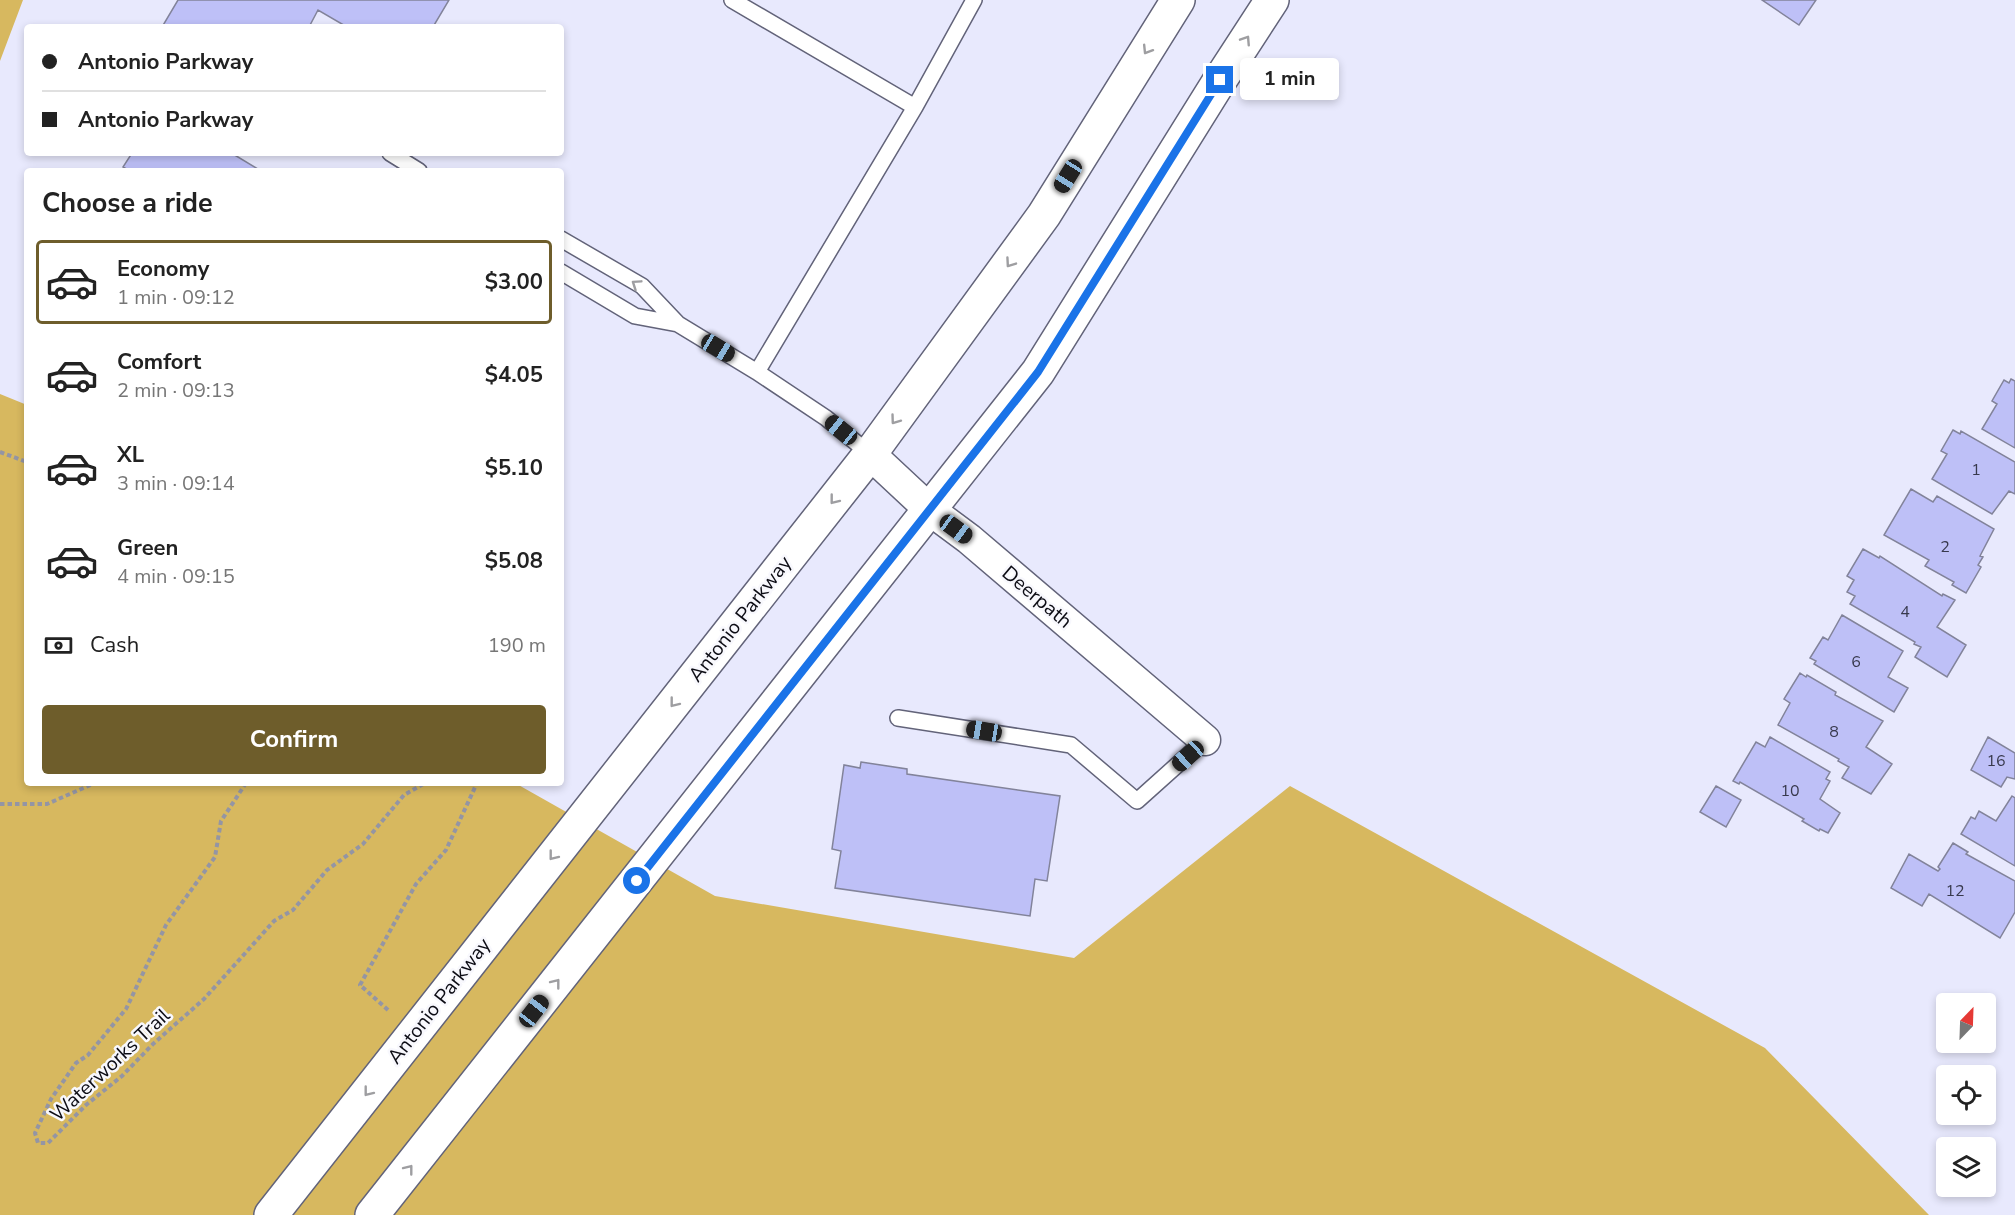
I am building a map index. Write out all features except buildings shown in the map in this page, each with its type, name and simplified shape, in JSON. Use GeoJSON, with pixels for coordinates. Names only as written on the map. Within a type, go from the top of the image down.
{"type":"FeatureCollection","features":[{"type":"Feature","properties":{"kind":"main road","name":"Antonio Parkway"},"geometry":{"type":"LineString","coordinates":[[271,1215],[870,454],[1044,215],[1178,0]]}},
{"type":"Feature","properties":{"kind":"main road"},"geometry":{"type":"LineString","coordinates":[[372,1215],[1038,372],[1272,0]]}},
{"type":"Feature","properties":{"kind":"street","name":"Deerpath"},"geometry":{"type":"LineString","coordinates":[[870,454],[930,510],[978,547],[1205,740]]}},
{"type":"Feature","properties":{"kind":"lane"},"geometry":{"type":"LineString","coordinates":[[732,0],[915,107]]}},
{"type":"Feature","properties":{"kind":"lane"},"geometry":{"type":"LineString","coordinates":[[757,372],[915,107],[974,0]]}},
{"type":"Feature","properties":{"kind":"lane"},"geometry":{"type":"LineString","coordinates":[[395,156],[414,168]]}},
{"type":"Feature","properties":{"kind":"lane"},"geometry":{"type":"LineString","coordinates":[[564,241],[642,286],[678,324],[757,372],[826,418],[870,454]]}},
{"type":"Feature","properties":{"kind":"lane"},"geometry":{"type":"LineString","coordinates":[[564,274],[634,316],[678,324]]}},
{"type":"Feature","properties":{"kind":"lane"},"geometry":{"type":"LineString","coordinates":[[898,718],[1071,744],[1137,801],[1205,740]]}},
{"type":"Feature","properties":{"kind":"path"},"geometry":{"type":"LineString","coordinates":[[0,452],[24,461]]}},
{"type":"Feature","properties":{"kind":"path"},"geometry":{"type":"LineString","coordinates":[[0,804],[47,804],[88,786]]}},
{"type":"Feature","properties":{"kind":"path","name":"Waterworks Trail"},"geometry":{"type":"LineString","coordinates":[[244,786],[220,821],[215,857],[166,925],[126,1009],[88,1055],[76,1063],[51,1099],[35,1133],[38,1143],[48,1143],[86,1105],[122,1076],[153,1044],[204,999],[274,921],[293,910],[327,870],[363,844],[404,795],[420,786]]}},
{"type":"Feature","properties":{"kind":"path"},"geometry":{"type":"LineString","coordinates":[[414,1033],[360,985],[416,884],[446,850],[476,786]]}},
{"type":"Feature","properties":{"kind":"shaded area"},"geometry":{"type":"Polygon","coordinates":[[[0,0],[23,0],[0,61],[0,0]]]}},
{"type":"Feature","properties":{"kind":"shaded area"},"geometry":{"type":"Polygon","coordinates":[[[0,394],[24,404],[24,786],[520,786],[715,896],[1074,958],[1290,786],[1765,1048],[1929,1215],[0,1215],[0,394]]]}},
{"type":"Feature","properties":{"kind":"route"},"geometry":{"type":"LineString","coordinates":[[637,881],[1038,372],[1220,80]]}}]}
